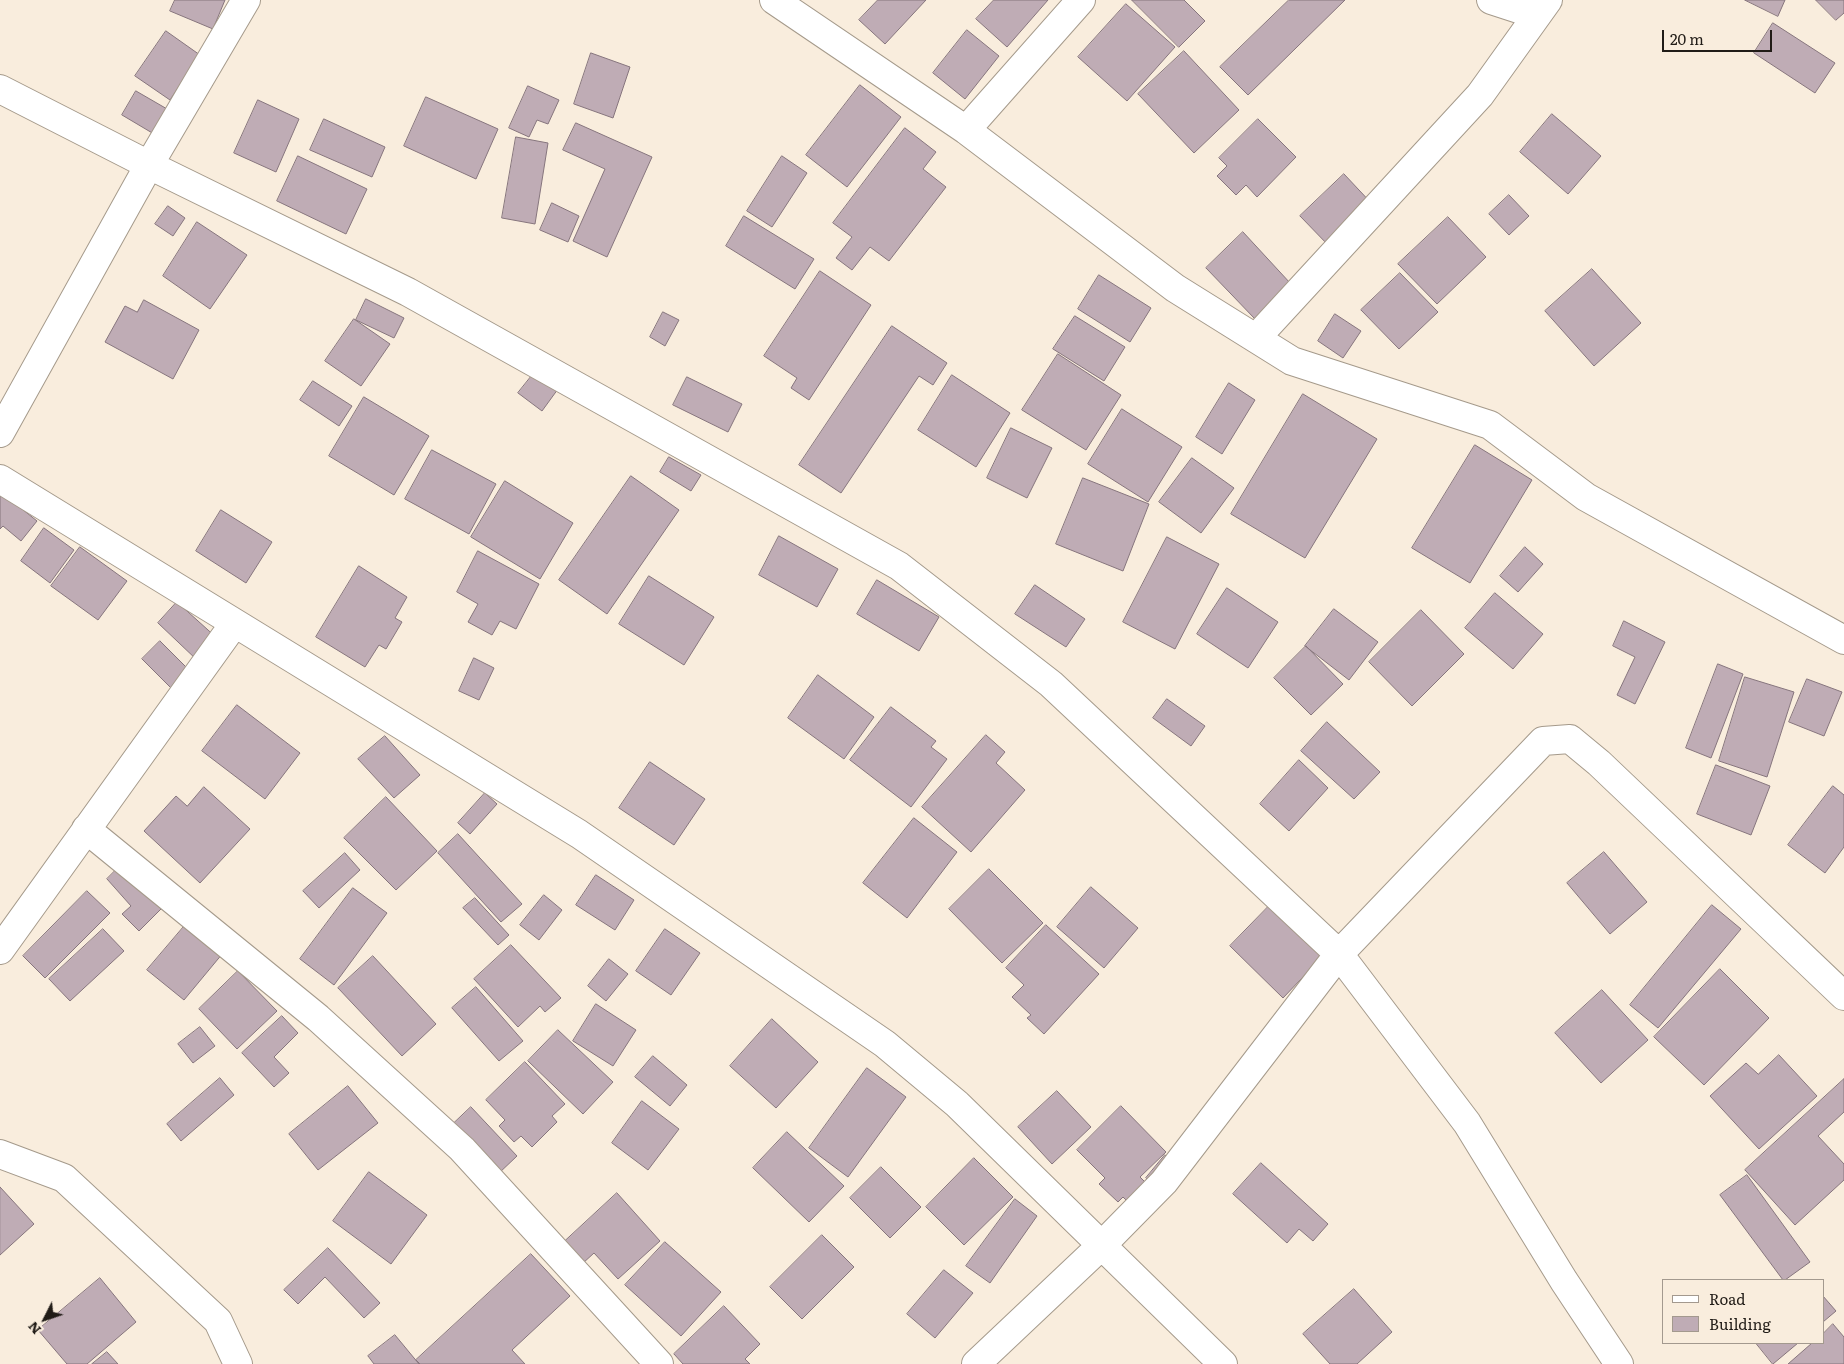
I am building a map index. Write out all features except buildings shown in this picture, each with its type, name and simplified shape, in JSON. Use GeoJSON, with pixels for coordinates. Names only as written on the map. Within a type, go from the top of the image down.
{"type":"FeatureCollection","features":[{"type":"Feature","properties":{"kind":"street"},"geometry":{"type":"LineString","coordinates":[[0,433],[149,165],[246,0]]}},
{"type":"Feature","properties":{"kind":"street"},"geometry":{"type":"LineString","coordinates":[[774,0],[966,130],[1175,288],[1292,361],[1490,425],[1586,497],[1844,640]]}},
{"type":"Feature","properties":{"kind":"street"},"geometry":{"type":"LineString","coordinates":[[1256,338],[1480,95],[1542,8],[1491,0]]}},
{"type":"Feature","properties":{"kind":"street"},"geometry":{"type":"LineString","coordinates":[[966,130],[1078,1]]}},
{"type":"Feature","properties":{"kind":"street"},"geometry":{"type":"LineString","coordinates":[[0,89],[149,165],[408,292],[899,566],[1051,684],[1339,954],[1467,1123],[1564,1281],[1619,1364]]}},
{"type":"Feature","properties":{"kind":"street"},"geometry":{"type":"LineString","coordinates":[[0,478],[234,624],[579,834],[885,1044],[957,1104],[1223,1364]]}},
{"type":"Feature","properties":{"kind":"street"},"geometry":{"type":"LineString","coordinates":[[0,950],[234,624]]}},
{"type":"Feature","properties":{"kind":"street"},"geometry":{"type":"LineString","coordinates":[[976,1364],[1102,1245],[1164,1182],[1339,954],[1543,741],[1570,739],[1600,763],[1844,996]]}},
{"type":"Feature","properties":{"kind":"street"},"geometry":{"type":"LineString","coordinates":[[86,829],[318,1018],[462,1149],[659,1364]]}},
{"type":"Feature","properties":{"kind":"street"},"geometry":{"type":"LineString","coordinates":[[0,1154],[64,1178],[218,1322],[238,1364]]}}]}
